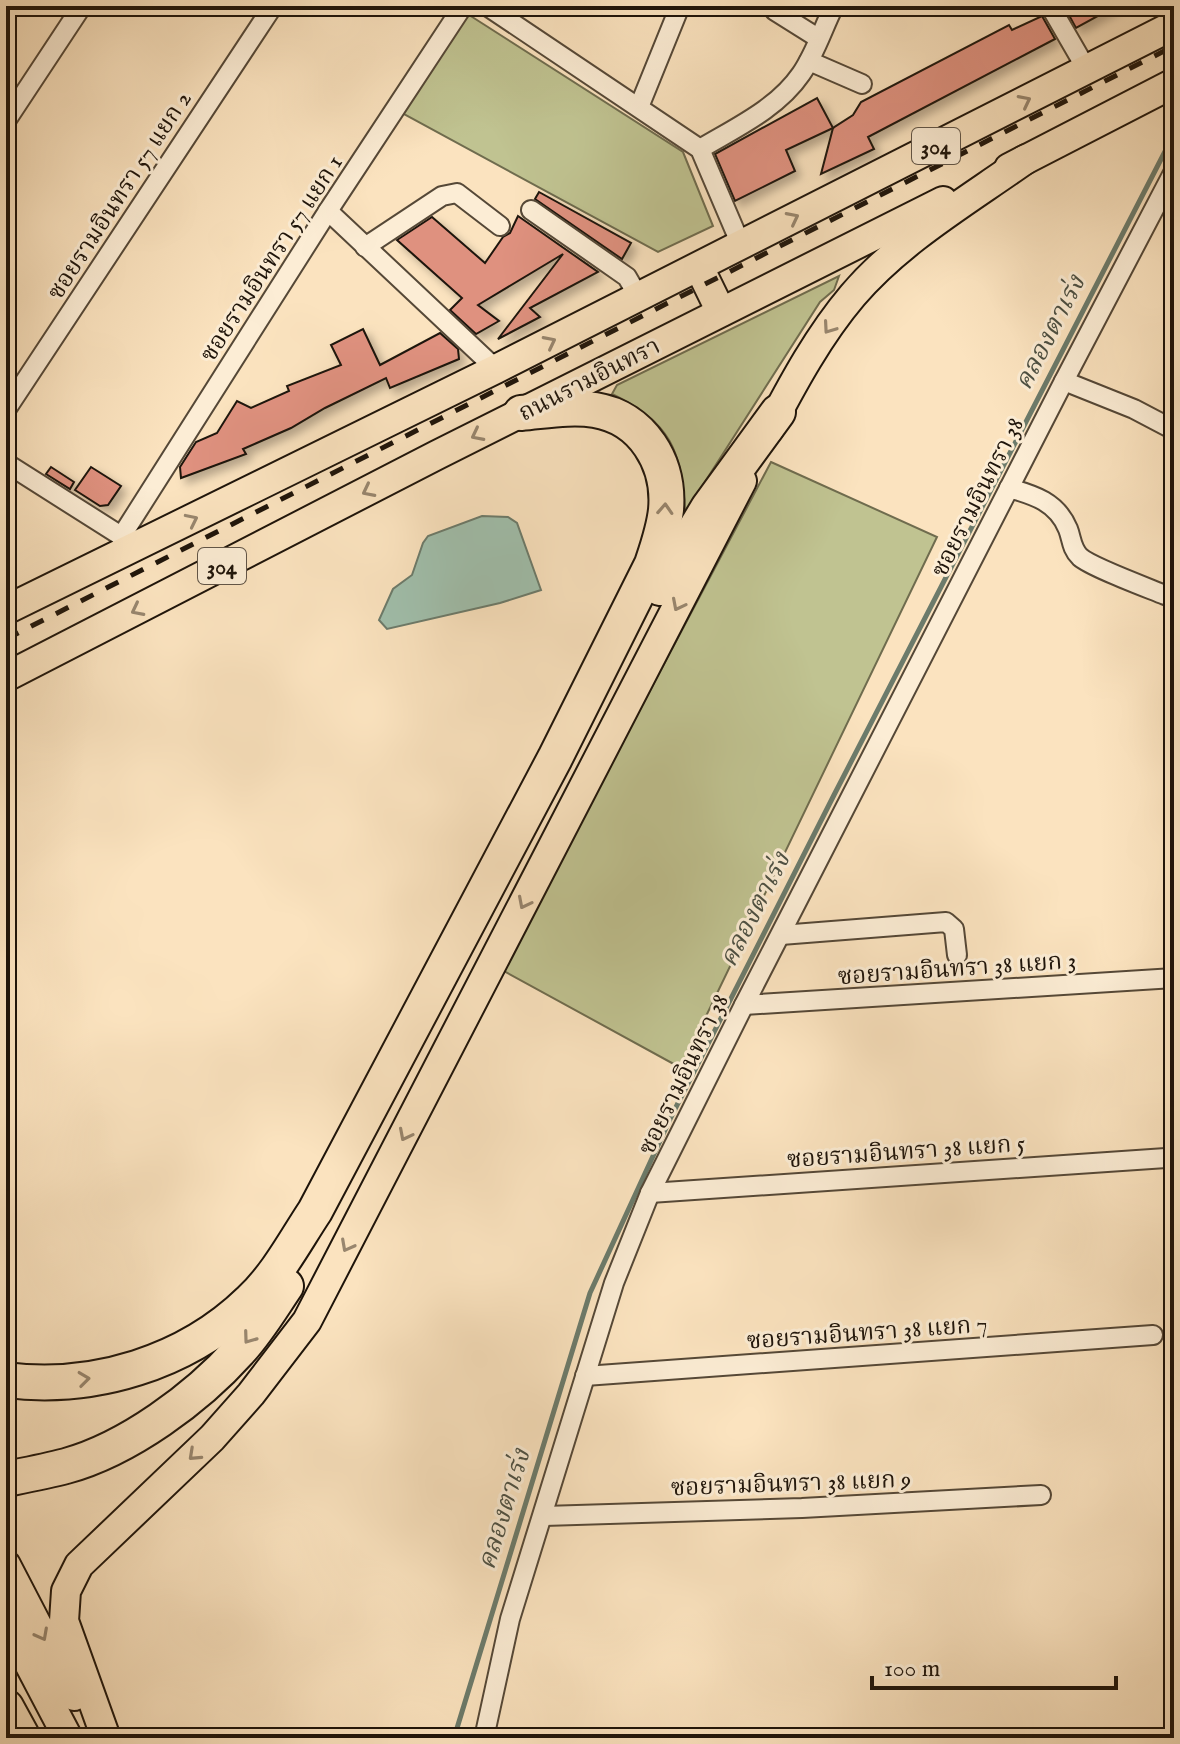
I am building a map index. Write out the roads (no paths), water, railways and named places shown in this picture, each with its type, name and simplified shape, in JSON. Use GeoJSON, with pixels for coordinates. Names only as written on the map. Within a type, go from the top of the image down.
{"type":"FeatureCollection","features":[{"type":"Feature","properties":{"kind":"highway"},"geometry":{"type":"LineString","coordinates":[[6,1380],[45,1384],[95,1378],[148,1365],[198,1341],[251,1301],[282,1262],[315,1211],[555,758],[652,564],[662,536],[666,508],[665,483],[659,461],[649,442],[635,427],[597,410],[578,408],[521,413]]}},
{"type":"Feature","properties":{"kind":"highway"},"geometry":{"type":"LineString","coordinates":[[6,1479],[69,1466],[124,1442],[199,1389],[240,1350],[294,1275],[334,1208],[548,833],[679,554],[739,462],[778,412]]}},
{"type":"Feature","properties":{"kind":"highway"},"geometry":{"type":"LineString","coordinates":[[6,1707],[23,1738]]}},
{"type":"Feature","properties":{"kind":"main road","name":"304"},"geometry":{"type":"LineString","coordinates":[[11,606],[130,541],[496,369],[1174,25]]}},
{"type":"Feature","properties":{"kind":"main road","name":"ถนนรามอินทรา"},"geometry":{"type":"LineString","coordinates":[[6,677],[1174,83]]}},
{"type":"Feature","properties":{"kind":"main road"},"geometry":{"type":"LineString","coordinates":[[778,412],[805,364],[854,294],[909,242],[1026,159]]}},
{"type":"Feature","properties":{"kind":"main road"},"geometry":{"type":"LineString","coordinates":[[699,267],[721,312]]}},
{"type":"Feature","properties":{"kind":"main road"},"geometry":{"type":"LineString","coordinates":[[106,1738],[64,1621],[66,1591],[79,1565],[212,1438],[307,1321],[383,1177],[548,833]]}},
{"type":"Feature","properties":{"kind":"main road"},"geometry":{"type":"LineString","coordinates":[[6,1565],[96,1738]]}},
{"type":"Feature","properties":{"kind":"main road"},"geometry":{"type":"LineString","coordinates":[[6,1620],[68,1738]]}},
{"type":"Feature","properties":{"kind":"street"},"geometry":{"type":"LineString","coordinates":[[6,121],[82,6]]}},
{"type":"Feature","properties":{"kind":"street","name":"ซอยรามอินทรา 57 แยก 2"},"geometry":{"type":"LineString","coordinates":[[6,410],[273,6]]}},
{"type":"Feature","properties":{"kind":"street","name":"ซอยรามอินทรา 57 แยก 1"},"geometry":{"type":"LineString","coordinates":[[130,541],[328,211],[463,6]]}},
{"type":"Feature","properties":{"kind":"street"},"geometry":{"type":"LineString","coordinates":[[487,6],[507,12],[700,149],[741,245]]}},
{"type":"Feature","properties":{"kind":"street"},"geometry":{"type":"LineString","coordinates":[[639,107],[680,6]]}},
{"type":"Feature","properties":{"kind":"street"},"geometry":{"type":"LineString","coordinates":[[700,149],[759,114],[787,92],[809,61],[834,6]]}},
{"type":"Feature","properties":{"kind":"street"},"geometry":{"type":"LineString","coordinates":[[1050,6],[1087,70]]}},
{"type":"Feature","properties":{"kind":"street"},"geometry":{"type":"LineString","coordinates":[[775,11],[818,38]]}},
{"type":"Feature","properties":{"kind":"street"},"geometry":{"type":"LineString","coordinates":[[809,61],[862,84]]}},
{"type":"Feature","properties":{"kind":"street","name":"ซอยรามอินทรา 38"},"geometry":{"type":"LineString","coordinates":[[484,1738],[510,1619],[614,1283],[650,1193],[1174,171]]}},
{"type":"Feature","properties":{"kind":"street"},"geometry":{"type":"LineString","coordinates":[[365,247],[442,196],[457,193],[500,226]]}},
{"type":"Feature","properties":{"kind":"street"},"geometry":{"type":"LineString","coordinates":[[531,210],[627,277],[638,296]]}},
{"type":"Feature","properties":{"kind":"street"},"geometry":{"type":"LineString","coordinates":[[328,211],[496,369]]}},
{"type":"Feature","properties":{"kind":"street"},"geometry":{"type":"LineString","coordinates":[[1064,381],[1134,409],[1174,430]]}},
{"type":"Feature","properties":{"kind":"street"},"geometry":{"type":"LineString","coordinates":[[6,463],[130,541]]}},
{"type":"Feature","properties":{"kind":"street"},"geometry":{"type":"LineString","coordinates":[[1009,488],[1044,498],[1058,512],[1072,545],[1082,559],[1165,595]]}},
{"type":"Feature","properties":{"kind":"street"},"geometry":{"type":"LineString","coordinates":[[781,935],[946,922],[954,929],[957,955]]}},
{"type":"Feature","properties":{"kind":"street","name":"ซอยรามอินทรา 38 แยก 3"},"geometry":{"type":"LineString","coordinates":[[744,1005],[1174,978]]}},
{"type":"Feature","properties":{"kind":"street","name":"ซอยรามอินทรา 38 แยก 5"},"geometry":{"type":"LineString","coordinates":[[650,1193],[1166,1158]]}},
{"type":"Feature","properties":{"kind":"street","name":"ซอยรามอินทรา 38 แยก 7"},"geometry":{"type":"LineString","coordinates":[[585,1376],[1153,1335]]}},
{"type":"Feature","properties":{"kind":"street","name":"ซอยรามอินทรา 38 แยก 9"},"geometry":{"type":"LineString","coordinates":[[544,1516],[802,1508],[1041,1495]]}},
{"type":"Feature","properties":{"kind":"waterway","name":"คลองตาเร่ง"},"geometry":{"type":"LineString","coordinates":[[454,1738],[590,1293],[671,1117],[1174,134]]}},
{"type":"Feature","properties":{"kind":"railway"},"geometry":{"type":"LineString","coordinates":[[6,639],[1174,46]]}}]}
